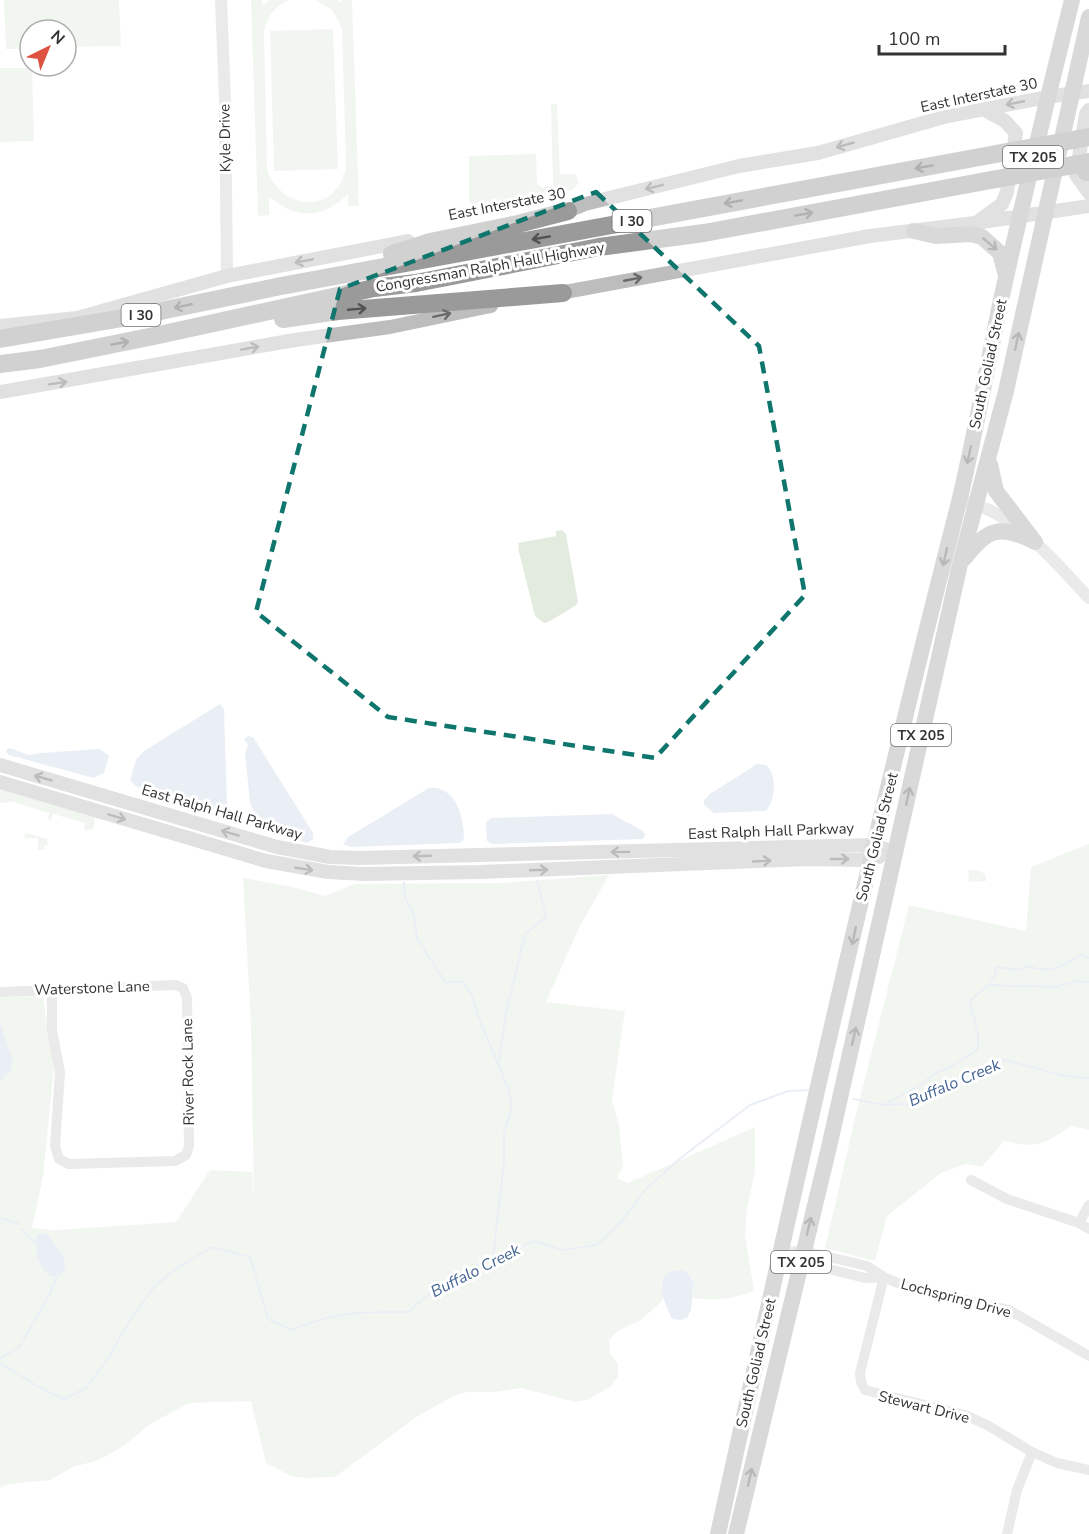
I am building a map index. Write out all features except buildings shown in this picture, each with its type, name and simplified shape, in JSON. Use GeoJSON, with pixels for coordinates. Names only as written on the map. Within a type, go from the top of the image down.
{"type":"FeatureCollection","features":[{"type":"Feature","properties":{"kind":"highway"},"geometry":{"type":"LineString","coordinates":[[992,152],[1089,128]]}},
{"type":"Feature","properties":{"kind":"highway","name":"Congressman Ralph Hall Highway"},"geometry":{"type":"LineString","coordinates":[[0,339],[146,314],[281,285],[992,152],[1089,137]]}},
{"type":"Feature","properties":{"kind":"highway","name":"Congressman Ralph Hall Highway"},"geometry":{"type":"LineString","coordinates":[[0,364],[40,359],[154,336],[374,288],[416,283],[599,247],[704,233],[991,180],[1084,168]]}},
{"type":"Feature","properties":{"kind":"highway"},"geometry":{"type":"LineString","coordinates":[[281,285],[320,271],[411,249],[430,242],[568,212]]}},
{"type":"Feature","properties":{"kind":"highway"},"geometry":{"type":"LineString","coordinates":[[154,336],[338,311],[563,293]]}},
{"type":"Feature","properties":{"kind":"main road","name":"South Goliad Street"},"geometry":{"type":"LineString","coordinates":[[718,1534],[872,852],[959,500],[1019,216],[1072,0]]}},
{"type":"Feature","properties":{"kind":"main road","name":"South Goliad Street"},"geometry":{"type":"LineString","coordinates":[[736,1534],[896,853],[960,564],[1006,391],[1045,213],[1081,92],[1083,43],[1089,17]]}},
{"type":"Feature","properties":{"kind":"main road"},"geometry":{"type":"LineString","coordinates":[[1083,43],[1089,60]]}},
{"type":"Feature","properties":{"kind":"main road","name":"East Interstate 30"},"geometry":{"type":"LineString","coordinates":[[0,326],[77,318],[227,276],[398,244],[463,229],[568,212],[585,204],[739,166],[818,153],[944,117],[1081,92]]}},
{"type":"Feature","properties":{"kind":"main road"},"geometry":{"type":"LineString","coordinates":[[975,224],[1002,204],[1007,192],[1016,134],[1005,121],[982,109]]}},
{"type":"Feature","properties":{"kind":"main road"},"geometry":{"type":"LineString","coordinates":[[1089,110],[1086,114],[1076,175],[1089,193]]}},
{"type":"Feature","properties":{"kind":"main road"},"geometry":{"type":"LineString","coordinates":[[0,392],[295,340],[390,327],[870,236],[975,224],[1089,206]]}},
{"type":"Feature","properties":{"kind":"main road"},"geometry":{"type":"LineString","coordinates":[[914,231],[936,236],[970,234],[982,237],[1000,253],[1005,264],[1006,279]]}},
{"type":"Feature","properties":{"kind":"main road"},"geometry":{"type":"LineString","coordinates":[[990,455],[996,492],[1035,542]]}},
{"type":"Feature","properties":{"kind":"main road"},"geometry":{"type":"LineString","coordinates":[[960,564],[985,536],[998,531],[1010,531],[1035,542]]}},
{"type":"Feature","properties":{"kind":"main road"},"geometry":{"type":"LineString","coordinates":[[916,669],[926,676],[909,753],[916,762]]}},
{"type":"Feature","properties":{"kind":"main road","name":"East Ralph Hall Parkway"},"geometry":{"type":"LineString","coordinates":[[0,765],[277,848],[330,856],[358,858],[661,851],[721,856],[896,853]]}},
{"type":"Feature","properties":{"kind":"main road","name":"East Ralph Hall Parkway"},"geometry":{"type":"LineString","coordinates":[[0,782],[266,861],[328,872],[363,874],[481,872],[661,865],[721,856]]}},
{"type":"Feature","properties":{"kind":"main road"},"geometry":{"type":"LineString","coordinates":[[661,851],[661,865]]}},
{"type":"Feature","properties":{"kind":"main road"},"geometry":{"type":"LineString","coordinates":[[480,854],[481,872]]}},
{"type":"Feature","properties":{"kind":"main road"},"geometry":{"type":"LineString","coordinates":[[328,872],[330,856]]}},
{"type":"Feature","properties":{"kind":"street","name":"Kyle Drive"},"geometry":{"type":"LineString","coordinates":[[221,0],[225,100],[227,276]]}},
{"type":"Feature","properties":{"kind":"street"},"geometry":{"type":"LineString","coordinates":[[959,500],[976,503],[1005,518],[1035,542],[1089,598]]}},
{"type":"Feature","properties":{"kind":"street","name":"Waterstone Lane"},"geometry":{"type":"LineString","coordinates":[[0,992],[176,985],[183,988]]}},
{"type":"Feature","properties":{"kind":"street","name":"River Rock Lane"},"geometry":{"type":"LineString","coordinates":[[51,990],[52,1030],[60,1072],[55,1146],[60,1159],[69,1164],[175,1161],[186,1155],[189,1146],[187,998],[183,988]]}},
{"type":"Feature","properties":{"kind":"street"},"geometry":{"type":"LineString","coordinates":[[971,1180],[1007,1200],[1079,1223],[1089,1229]]}},
{"type":"Feature","properties":{"kind":"street"},"geometry":{"type":"LineString","coordinates":[[1079,1223],[1089,1204]]}},
{"type":"Feature","properties":{"kind":"street","name":"Lochspring Drive"},"geometry":{"type":"LineString","coordinates":[[782,1252],[865,1278],[884,1277],[902,1285],[1009,1310],[1089,1356]]}},
{"type":"Feature","properties":{"kind":"street","name":"Stewart Drive"},"geometry":{"type":"LineString","coordinates":[[884,1277],[860,1373],[864,1390],[965,1415],[987,1425],[1032,1452],[1057,1463],[1089,1470]]}},
{"type":"Feature","properties":{"kind":"street"},"geometry":{"type":"LineString","coordinates":[[1007,1534],[1017,1490],[1032,1452]]}},
{"type":"Feature","properties":{"kind":"highlighted area"},"geometry":{"type":"Polygon","coordinates":[[[596,192],[759,346],[805,595],[655,758],[388,717],[256,612],[340,289],[596,192]]]}},
{"type":"Feature","properties":{"kind":"shaded area"},"geometry":{"type":"Polygon","coordinates":[[[4,0],[119,0],[121,46],[78,47],[78,18],[18,18],[18,49],[6,49],[4,0]]]}},
{"type":"Feature","properties":{"kind":"shaded area"},"geometry":{"type":"Polygon","coordinates":[[[251,0],[262,0],[262,6],[269,0],[290,0],[273,12],[264,31],[267,169],[274,183],[285,194],[296,200],[309,202],[321,200],[332,193],[341,182],[346,167],[342,28],[332,10],[316,0],[337,0],[341,3],[341,0],[352,0],[359,206],[348,206],[348,194],[339,202],[319,212],[299,213],[279,204],[269,196],[269,215],[258,216],[251,0]]]}},
{"type":"Feature","properties":{"kind":"shaded area"},"geometry":{"type":"Polygon","coordinates":[[[333,29],[338,169],[274,171],[270,31],[333,29]]]}},
{"type":"Feature","properties":{"kind":"shaded area"},"geometry":{"type":"Polygon","coordinates":[[[0,68],[18,68],[18,78],[32,78],[34,141],[0,142],[0,68]]]}},
{"type":"Feature","properties":{"kind":"shaded area"},"geometry":{"type":"Polygon","coordinates":[[[551,104],[557,104],[560,174],[576,174],[579,183],[572,190],[478,207],[472,206],[469,201],[469,156],[536,154],[537,184],[542,188],[553,186],[551,104]]]}},
{"type":"Feature","properties":{"kind":"shaded area"},"geometry":{"type":"Polygon","coordinates":[[[562,530],[566,534],[578,602],[575,606],[544,623],[535,616],[518,543],[556,536],[556,531],[562,530]]]}},
{"type":"Feature","properties":{"kind":"shaded area"},"geometry":{"type":"Polygon","coordinates":[[[0,789],[94,817],[95,825],[92,830],[84,830],[85,823],[53,814],[50,821],[49,813],[13,802],[0,803],[0,789]]]}},
{"type":"Feature","properties":{"kind":"shaded area"},"geometry":{"type":"Polygon","coordinates":[[[26,833],[47,839],[48,845],[44,846],[44,850],[38,850],[38,838],[24,838],[26,833]]]}},
{"type":"Feature","properties":{"kind":"shaded area"},"geometry":{"type":"Polygon","coordinates":[[[1089,844],[1089,1130],[1072,1126],[1047,1141],[1033,1145],[1004,1141],[982,1167],[965,1164],[941,1173],[887,1216],[875,1261],[825,1248],[909,905],[1026,931],[1031,867],[1089,844]]]}},
{"type":"Feature","properties":{"kind":"shaded area"},"geometry":{"type":"Polygon","coordinates":[[[968,870],[981,871],[986,876],[986,881],[969,882],[968,870]]]}},
{"type":"Feature","properties":{"kind":"shaded area"},"geometry":{"type":"Polygon","coordinates":[[[609,875],[579,928],[546,1002],[625,1011],[612,1100],[619,1126],[623,1167],[617,1178],[628,1183],[755,1127],[755,1171],[747,1208],[745,1235],[754,1291],[731,1298],[701,1299],[693,1298],[693,1278],[660,1284],[664,1295],[662,1301],[641,1320],[618,1331],[609,1340],[610,1353],[618,1364],[618,1376],[610,1387],[587,1400],[575,1402],[521,1388],[495,1392],[467,1392],[454,1396],[418,1416],[335,1477],[291,1476],[266,1463],[251,1401],[190,1403],[152,1423],[122,1447],[99,1460],[73,1467],[50,1480],[9,1484],[0,1488],[0,997],[43,996],[54,1068],[43,1176],[32,1228],[55,1230],[176,1222],[210,1170],[252,1172],[254,1199],[251,1026],[243,878],[293,887],[325,896],[354,884],[500,883],[609,875]]]}},
{"type":"Feature","properties":{"kind":"water"},"geometry":{"type":"Polygon","coordinates":[[[220,704],[224,709],[227,804],[222,810],[135,786],[130,780],[136,760],[144,751],[220,704]]]}},
{"type":"Feature","properties":{"kind":"water"},"geometry":{"type":"Polygon","coordinates":[[[248,736],[253,737],[313,833],[313,839],[307,843],[274,832],[253,810],[250,803],[245,753],[248,745],[244,739],[248,736]]]}},
{"type":"Feature","properties":{"kind":"water"},"geometry":{"type":"Polygon","coordinates":[[[10,748],[29,755],[100,749],[109,756],[104,773],[94,778],[9,755],[6,752],[10,748]]]}},
{"type":"Feature","properties":{"kind":"water"},"geometry":{"type":"Polygon","coordinates":[[[757,764],[766,765],[770,769],[774,781],[773,795],[766,811],[714,813],[704,805],[704,800],[710,794],[757,764]]]}},
{"type":"Feature","properties":{"kind":"water"},"geometry":{"type":"Polygon","coordinates":[[[429,788],[438,788],[446,792],[457,804],[464,831],[464,839],[460,843],[350,847],[343,844],[348,837],[429,788]]]}},
{"type":"Feature","properties":{"kind":"water"},"geometry":{"type":"Polygon","coordinates":[[[612,814],[643,831],[645,835],[643,839],[492,844],[487,841],[486,822],[491,818],[612,814]]]}},
{"type":"Feature","properties":{"kind":"water"},"geometry":{"type":"Polygon","coordinates":[[[0,1023],[12,1059],[11,1071],[0,1081],[0,1023]]]}},
{"type":"Feature","properties":{"kind":"water"},"geometry":{"type":"Polygon","coordinates":[[[46,1233],[62,1253],[66,1269],[62,1274],[52,1277],[43,1269],[36,1253],[37,1235],[46,1233]]]}},
{"type":"Feature","properties":{"kind":"water"},"geometry":{"type":"Polygon","coordinates":[[[681,1270],[688,1273],[694,1282],[691,1310],[687,1318],[681,1320],[672,1319],[665,1304],[662,1281],[671,1272],[681,1270]]]}},
{"type":"Feature","properties":{"kind":"waterway"},"geometry":{"type":"LineString","coordinates":[[499,1062],[506,1013],[525,934],[546,917],[537,881]]}},
{"type":"Feature","properties":{"kind":"waterway"},"geometry":{"type":"LineString","coordinates":[[404,882],[405,897],[414,915],[417,938],[445,982],[462,982],[472,995],[478,1016],[508,1088],[512,1106],[504,1134],[504,1164],[493,1257]]}},
{"type":"Feature","properties":{"kind":"waterway"},"geometry":{"type":"LineString","coordinates":[[989,983],[995,975],[996,967],[1018,970],[1028,966],[1043,970],[1062,966],[1080,955],[1089,958]]}},
{"type":"Feature","properties":{"kind":"waterway"},"geometry":{"type":"LineString","coordinates":[[884,1105],[977,1050],[977,1032],[970,1001],[988,985],[1055,987],[1077,981],[1089,982]]}},
{"type":"Feature","properties":{"kind":"waterway","name":"Buffalo Creek"},"geometry":{"type":"LineString","coordinates":[[853,1099],[884,1105],[908,1104],[985,1065],[1006,1060],[1064,1076],[1089,1078]]}},
{"type":"Feature","properties":{"kind":"waterway","name":"Buffalo Creek"},"geometry":{"type":"LineString","coordinates":[[0,1363],[64,1399],[86,1388],[155,1286],[177,1268],[212,1247],[250,1257],[268,1319],[292,1330],[336,1316],[409,1312],[451,1279],[534,1241],[563,1250],[597,1245],[622,1221],[646,1189],[678,1160],[750,1105],[788,1091],[811,1090]]}},
{"type":"Feature","properties":{"kind":"waterway"},"geometry":{"type":"LineString","coordinates":[[0,1218],[19,1224]]}},
{"type":"Feature","properties":{"kind":"waterway"},"geometry":{"type":"LineString","coordinates":[[22,1229],[36,1244]]}},
{"type":"Feature","properties":{"kind":"waterway"},"geometry":{"type":"LineString","coordinates":[[0,1359],[19,1347],[48,1298],[56,1274]]}}]}
